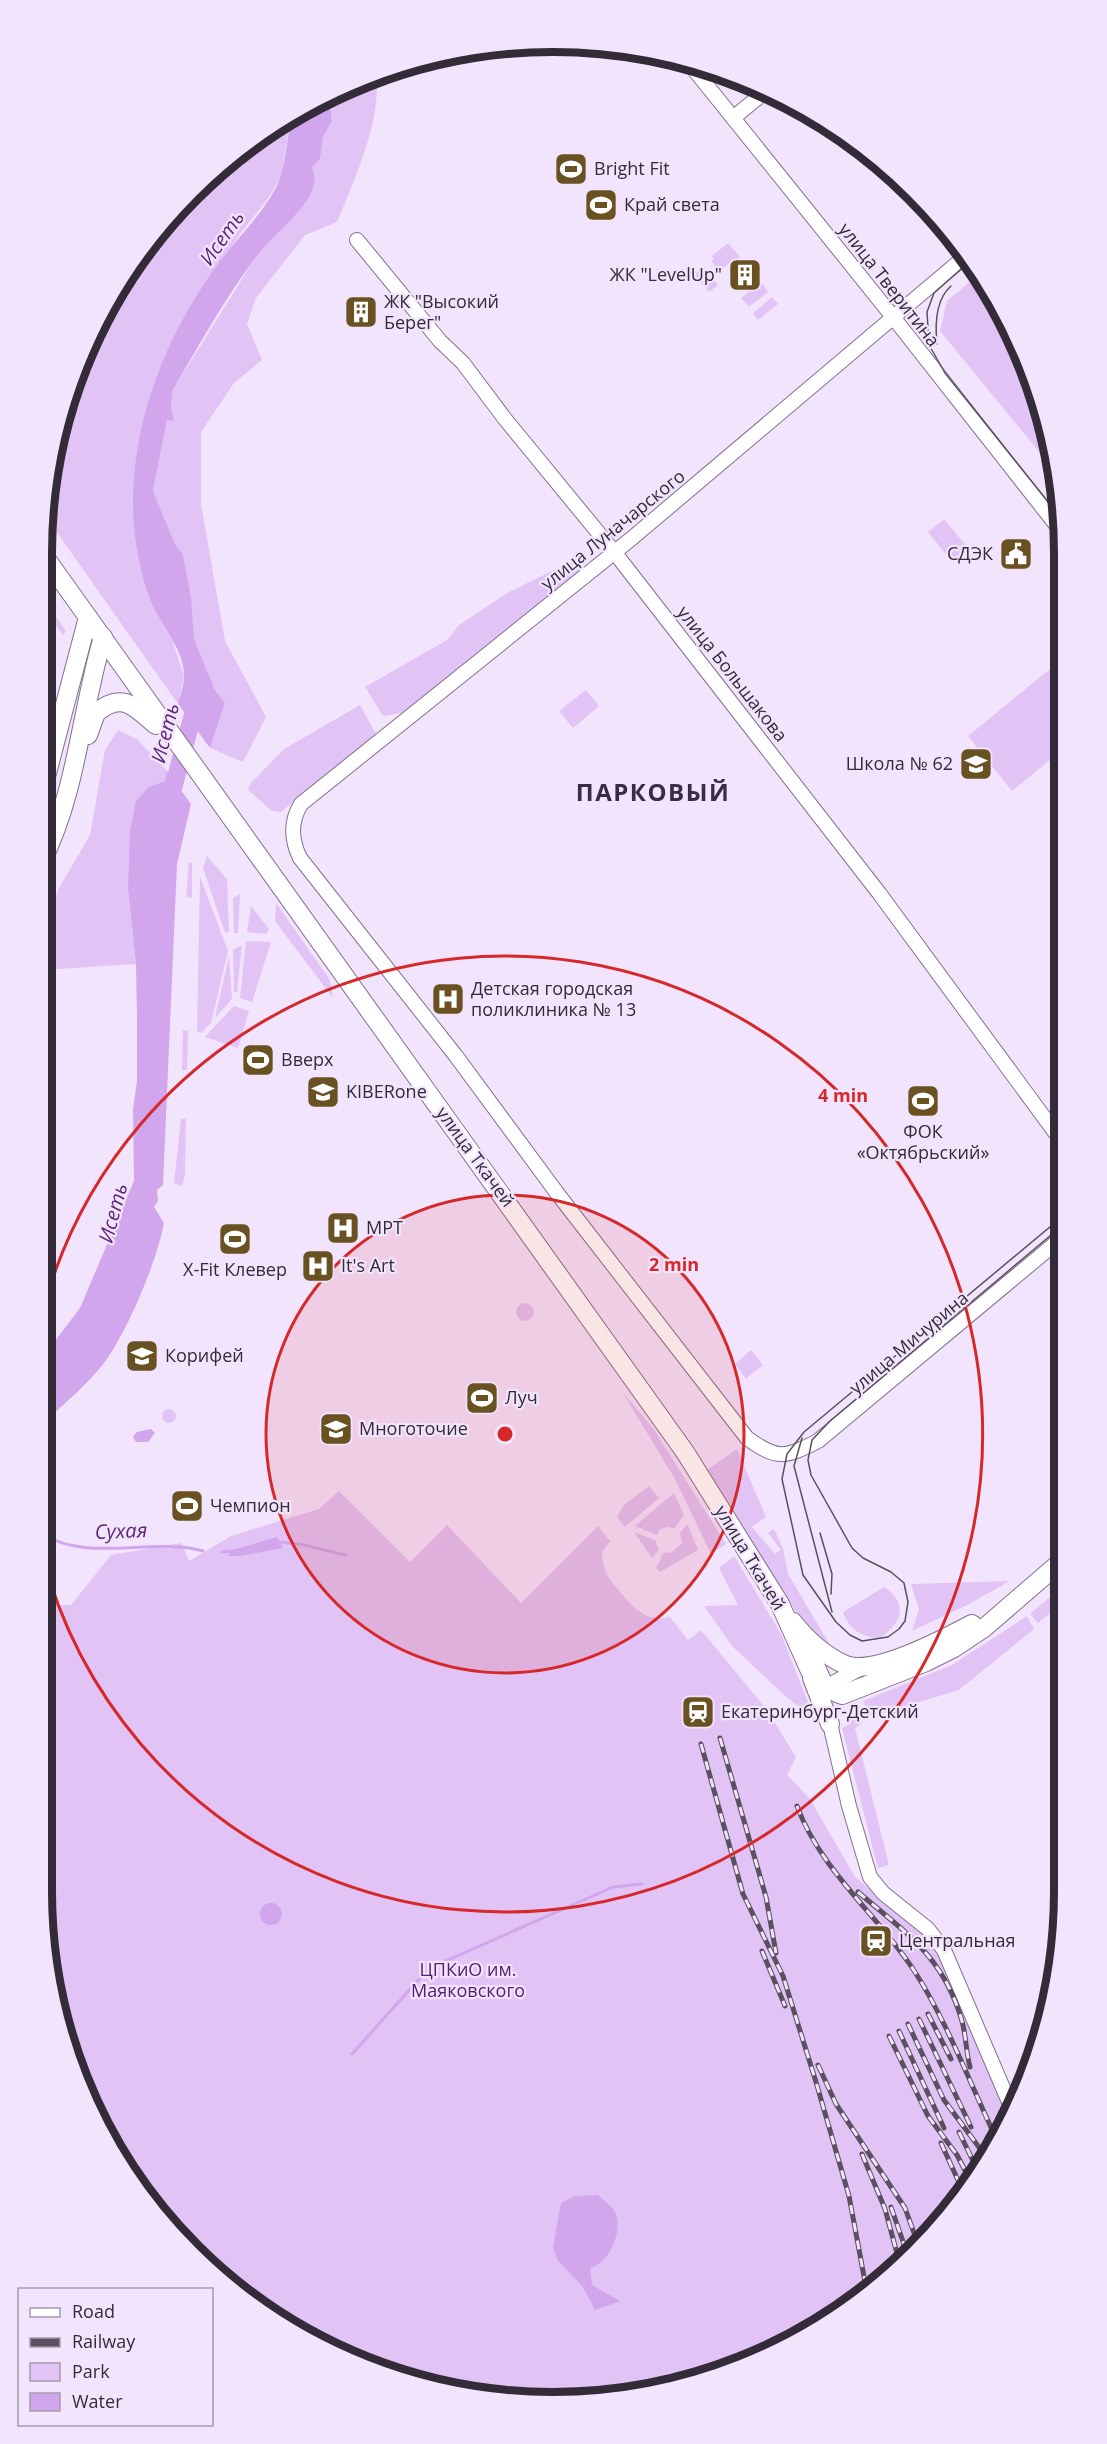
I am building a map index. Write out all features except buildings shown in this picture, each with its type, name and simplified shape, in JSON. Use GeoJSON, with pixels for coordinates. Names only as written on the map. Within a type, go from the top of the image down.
{"type":"FeatureCollection","features":[{"type":"Feature","properties":{"kind":"main road"},"geometry":{"type":"LineString","coordinates":[[52,567],[103,637],[146,707]]}},
{"type":"Feature","properties":{"kind":"main road"},"geometry":{"type":"LineString","coordinates":[[52,754],[88,617]]}},
{"type":"Feature","properties":{"kind":"main road"},"geometry":{"type":"LineString","coordinates":[[52,837],[75,764],[77,741],[103,637]]}},
{"type":"Feature","properties":{"kind":"main road"},"geometry":{"type":"LineString","coordinates":[[75,764],[84,755],[92,719],[103,707],[123,702],[146,707]]}},
{"type":"Feature","properties":{"kind":"main road","name":"улица Ткачей"},"geometry":{"type":"LineString","coordinates":[[146,707],[179,743],[685,1452],[780,1604],[810,1671],[827,1689]]}},
{"type":"Feature","properties":{"kind":"main road"},"geometry":{"type":"LineString","coordinates":[[827,1689],[842,1695],[855,1692],[954,1648],[984,1628],[1054,1567]]}},
{"type":"Feature","properties":{"kind":"main road"},"geometry":{"type":"LineString","coordinates":[[780,1604],[803,1635],[847,1666],[868,1665],[916,1652],[981,1620],[1024,1592]]}},
{"type":"Feature","properties":{"kind":"main road"},"geometry":{"type":"LineString","coordinates":[[810,1671],[830,1724]]}},
{"type":"Feature","properties":{"kind":"main road"},"geometry":{"type":"LineString","coordinates":[[830,1724],[834,1707],[855,1692]]}},
{"type":"Feature","properties":{"kind":"street","name":"улица Тверитина"},"geometry":{"type":"LineString","coordinates":[[698,74],[1053,521]]}},
{"type":"Feature","properties":{"kind":"street"},"geometry":{"type":"LineString","coordinates":[[733,118],[759,97]]}},
{"type":"Feature","properties":{"kind":"street","name":"улица Большакова"},"geometry":{"type":"LineString","coordinates":[[357,240],[440,341],[463,363],[505,419],[615,553],[884,899],[1054,1131]]}},
{"type":"Feature","properties":{"kind":"street","name":"улица Луначарского"},"geometry":{"type":"LineString","coordinates":[[769,1454],[747,1438],[598,1247],[456,1056],[300,858],[293,835],[293,817],[301,804],[615,553],[960,261]]}},
{"type":"Feature","properties":{"kind":"street","name":"улица Мичурина"},"geometry":{"type":"LineString","coordinates":[[769,1454],[787,1454],[818,1441],[1054,1244]]}},
{"type":"Feature","properties":{"kind":"street"},"geometry":{"type":"LineString","coordinates":[[803,1635],[823,1675],[827,1689],[826,1705],[830,1724],[870,1877],[883,1893],[928,1929],[944,1950],[1008,2100]]}},
{"type":"Feature","properties":{"kind":"street"},"geometry":{"type":"LineString","coordinates":[[827,1689],[833,1683],[868,1665]]}},
{"type":"Feature","properties":{"kind":"green space"},"geometry":{"type":"Polygon","coordinates":[[[377,85],[371,131],[337,222],[305,235],[256,298],[247,324],[262,360],[234,383],[201,432],[201,504],[225,641],[266,717],[243,762],[210,748],[225,703],[215,690],[194,639],[183,555],[175,544],[153,491],[167,420],[174,421],[171,407],[173,390],[257,255],[281,226],[293,217],[312,168],[320,159],[323,137],[332,121],[330,105],[377,85]]]}},
{"type":"Feature","properties":{"kind":"green space"},"geometry":{"type":"Polygon","coordinates":[[[289,128],[281,176],[269,197],[240,234],[183,319],[150,396],[138,446],[174,646],[184,676],[178,704],[54,528],[62,456],[79,392],[91,362],[104,332],[137,275],[177,223],[199,199],[249,156],[289,128]]]}},
{"type":"Feature","properties":{"kind":"green space"},"geometry":{"type":"Polygon","coordinates":[[[728,243],[740,257],[719,270],[711,261],[714,258],[712,256],[728,243]]]}},
{"type":"Feature","properties":{"kind":"green space"},"geometry":{"type":"Polygon","coordinates":[[[704,267],[718,285],[709,292],[694,275],[704,267]]]}},
{"type":"Feature","properties":{"kind":"green space"},"geometry":{"type":"Polygon","coordinates":[[[973,279],[1003,332],[1016,362],[1028,392],[1046,460],[940,331],[947,301],[973,279]]]}},
{"type":"Feature","properties":{"kind":"green space"},"geometry":{"type":"Polygon","coordinates":[[[761,282],[768,292],[749,307],[741,298],[761,282]]]}},
{"type":"Feature","properties":{"kind":"green space"},"geometry":{"type":"Polygon","coordinates":[[[772,297],[778,304],[758,320],[753,313],[772,297]]]}},
{"type":"Feature","properties":{"kind":"green space"},"geometry":{"type":"Polygon","coordinates":[[[944,519],[968,548],[952,562],[928,532],[944,519]]]}},
{"type":"Feature","properties":{"kind":"green space"},"geometry":{"type":"Polygon","coordinates":[[[578,558],[585,572],[402,713],[383,716],[365,687],[447,640],[459,625],[509,592],[578,558]]]}},
{"type":"Feature","properties":{"kind":"green space"},"geometry":{"type":"Polygon","coordinates":[[[52,611],[66,631],[63,635],[52,620],[52,611]]]}},
{"type":"Feature","properties":{"kind":"green space"},"geometry":{"type":"Polygon","coordinates":[[[1054,666],[1054,757],[1012,791],[968,736],[1054,666]]]}},
{"type":"Feature","properties":{"kind":"green space"},"geometry":{"type":"Polygon","coordinates":[[[586,690],[599,706],[573,728],[559,711],[586,690]]]}},
{"type":"Feature","properties":{"kind":"green space"},"geometry":{"type":"Polygon","coordinates":[[[360,705],[376,734],[281,812],[272,811],[248,790],[250,784],[284,749],[360,705]]]}},
{"type":"Feature","properties":{"kind":"green space"},"geometry":{"type":"Polygon","coordinates":[[[118,730],[137,739],[167,771],[165,781],[149,787],[128,889],[136,964],[52,969],[52,907],[59,888],[90,835],[105,750],[118,730]]]}},
{"type":"Feature","properties":{"kind":"green space"},"geometry":{"type":"Polygon","coordinates":[[[207,856],[227,879],[229,932],[225,933],[203,868],[207,856]]]}},
{"type":"Feature","properties":{"kind":"green space"},"geometry":{"type":"Polygon","coordinates":[[[189,862],[192,863],[192,898],[186,897],[189,862]]]}},
{"type":"Feature","properties":{"kind":"green space"},"geometry":{"type":"Polygon","coordinates":[[[200,877],[228,951],[211,1023],[201,1033],[197,1031],[200,877]]]}},
{"type":"Feature","properties":{"kind":"green space"},"geometry":{"type":"Polygon","coordinates":[[[240,894],[238,933],[234,933],[233,898],[240,894]]]}},
{"type":"Feature","properties":{"kind":"green space"},"geometry":{"type":"Polygon","coordinates":[[[276,903],[330,980],[333,998],[275,921],[276,903]]]}},
{"type":"Feature","properties":{"kind":"green space"},"geometry":{"type":"Polygon","coordinates":[[[251,906],[269,929],[266,934],[247,932],[251,906]]]}},
{"type":"Feature","properties":{"kind":"green space"},"geometry":{"type":"Polygon","coordinates":[[[246,941],[271,942],[252,1002],[240,998],[246,941]]]}},
{"type":"Feature","properties":{"kind":"green space"},"geometry":{"type":"Polygon","coordinates":[[[242,945],[237,992],[234,992],[233,950],[242,945]]]}},
{"type":"Feature","properties":{"kind":"green space"},"geometry":{"type":"Polygon","coordinates":[[[229,956],[232,999],[215,1018],[229,956]]]}},
{"type":"Feature","properties":{"kind":"green space"},"geometry":{"type":"Polygon","coordinates":[[[234,1006],[249,1011],[238,1048],[205,1037],[234,1006]]]}},
{"type":"Feature","properties":{"kind":"green space"},"geometry":{"type":"Polygon","coordinates":[[[183,1030],[188,1031],[187,1070],[182,1070],[183,1030]]]}},
{"type":"Feature","properties":{"kind":"green space"},"geometry":{"type":"Polygon","coordinates":[[[181,1119],[186,1119],[185,1175],[182,1186],[174,1183],[181,1119]]]}},
{"type":"Feature","properties":{"kind":"green space"},"geometry":{"type":"Polygon","coordinates":[[[525,1303],[531,1306],[534,1312],[531,1318],[525,1321],[519,1318],[516,1312],[519,1306],[525,1303]]]}},
{"type":"Feature","properties":{"kind":"green space"},"geometry":{"type":"Polygon","coordinates":[[[751,1350],[763,1365],[746,1379],[735,1364],[751,1350]]]}},
{"type":"Feature","properties":{"kind":"green space"},"geometry":{"type":"Polygon","coordinates":[[[623,1393],[653,1428],[726,1544],[711,1554],[675,1479],[623,1393]]]}},
{"type":"Feature","properties":{"kind":"green space"},"geometry":{"type":"Polygon","coordinates":[[[169,1409],[174,1411],[176,1416],[174,1421],[169,1423],[164,1421],[162,1416],[164,1411],[169,1409]]]}},
{"type":"Feature","properties":{"kind":"green space"},"geometry":{"type":"Polygon","coordinates":[[[737,1449],[766,1517],[752,1527],[775,1554],[781,1550],[768,1533],[774,1529],[783,1548],[788,1574],[836,1655],[807,1629],[707,1470],[737,1449]]]}},
{"type":"Feature","properties":{"kind":"green space"},"geometry":{"type":"Polygon","coordinates":[[[649,1486],[659,1498],[625,1527],[617,1517],[624,1505],[649,1486]]]}},
{"type":"Feature","properties":{"kind":"green space","name":"ЦПКиО им. Маяковского"},"geometry":{"type":"Polygon","coordinates":[[[339,1491],[410,1562],[447,1525],[521,1603],[598,1526],[610,1541],[602,1552],[605,1570],[614,1584],[642,1613],[654,1617],[670,1617],[688,1640],[701,1630],[767,1710],[796,1757],[787,1775],[810,1799],[855,1877],[930,1938],[952,1968],[1003,2111],[970,2169],[930,2221],[884,2267],[832,2307],[775,2340],[745,2353],[715,2365],[651,2382],[554,2392],[456,2382],[392,2365],[362,2353],[332,2340],[275,2307],[223,2267],[199,2245],[177,2221],[137,2169],[104,2112],[79,2052],[62,1988],[57,1956],[52,1890],[52,1605],[71,1605],[111,1555],[182,1543],[189,1561],[231,1536],[319,1509],[339,1491]]]}},
{"type":"Feature","properties":{"kind":"green space"},"geometry":{"type":"Polygon","coordinates":[[[674,1493],[684,1515],[674,1529],[669,1527],[660,1529],[657,1535],[635,1526],[674,1493]]]}},
{"type":"Feature","properties":{"kind":"green space"},"geometry":{"type":"Polygon","coordinates":[[[687,1524],[698,1550],[660,1572],[656,1568],[664,1552],[671,1553],[682,1543],[680,1533],[687,1524]]]}},
{"type":"Feature","properties":{"kind":"green space"},"geometry":{"type":"Polygon","coordinates":[[[634,1532],[655,1540],[659,1550],[652,1558],[634,1532]]]}},
{"type":"Feature","properties":{"kind":"green space"},"geometry":{"type":"Polygon","coordinates":[[[734,1556],[781,1634],[815,1720],[783,1694],[732,1646],[704,1606],[738,1605],[719,1568],[734,1556]]]}},
{"type":"Feature","properties":{"kind":"green space"},"geometry":{"type":"Polygon","coordinates":[[[1010,1581],[969,1604],[912,1631],[919,1609],[911,1584],[1010,1581]]]}},
{"type":"Feature","properties":{"kind":"green space"},"geometry":{"type":"Polygon","coordinates":[[[884,1587],[897,1600],[900,1614],[893,1627],[879,1639],[866,1636],[852,1628],[843,1612],[884,1587]]]}},
{"type":"Feature","properties":{"kind":"green space"},"geometry":{"type":"Polygon","coordinates":[[[1054,1594],[1054,1609],[1038,1623],[1030,1614],[1054,1594]]]}},
{"type":"Feature","properties":{"kind":"green space"},"geometry":{"type":"Polygon","coordinates":[[[1027,1616],[1034,1629],[959,1690],[870,1717],[863,1701],[952,1665],[1027,1616]]]}},
{"type":"Feature","properties":{"kind":"green space"},"geometry":{"type":"Polygon","coordinates":[[[1054,1684],[1054,1730],[1051,1719],[1054,1684]]]}},
{"type":"Feature","properties":{"kind":"green space"},"geometry":{"type":"Polygon","coordinates":[[[857,1707],[862,1723],[855,1728],[889,1865],[878,1868],[842,1728],[850,1724],[857,1707]]]}},
{"type":"Feature","properties":{"kind":"water"},"geometry":{"type":"Polygon","coordinates":[[[330,105],[332,121],[323,137],[320,159],[312,168],[315,181],[312,190],[294,217],[263,249],[245,273],[173,390],[171,407],[174,421],[167,420],[153,491],[175,544],[183,555],[191,598],[194,639],[215,690],[225,703],[210,748],[178,704],[184,680],[183,666],[175,645],[152,604],[143,576],[135,539],[133,502],[135,465],[150,398],[178,328],[204,284],[270,198],[281,175],[289,128],[330,105]]]}},
{"type":"Feature","properties":{"kind":"water"},"geometry":{"type":"Polygon","coordinates":[[[167,771],[191,804],[177,864],[163,1185],[157,1190],[158,1201],[154,1207],[164,1223],[149,1274],[115,1346],[92,1377],[52,1416],[52,1345],[80,1308],[134,1181],[133,1109],[137,1081],[137,1016],[136,964],[128,889],[130,831],[136,801],[149,787],[165,781],[167,771]]]}},
{"type":"Feature","properties":{"kind":"water"},"geometry":{"type":"Polygon","coordinates":[[[151,1429],[155,1433],[148,1442],[136,1442],[133,1437],[137,1432],[151,1429]]]}},
{"type":"Feature","properties":{"kind":"water"},"geometry":{"type":"Polygon","coordinates":[[[277,1537],[283,1548],[229,1556],[229,1551],[277,1537]]]}},
{"type":"Feature","properties":{"kind":"water"},"geometry":{"type":"Polygon","coordinates":[[[271,1903],[279,1906],[282,1914],[279,1922],[271,1925],[263,1922],[260,1914],[263,1906],[271,1903]]]}},
{"type":"Feature","properties":{"kind":"water"},"geometry":{"type":"Polygon","coordinates":[[[598,2195],[615,2212],[618,2228],[609,2253],[597,2265],[590,2268],[592,2285],[620,2301],[595,2310],[583,2287],[558,2261],[553,2247],[561,2203],[575,2196],[598,2195]]]}},
{"type":"Feature","properties":{"kind":"waterway","name":"Исеть"},"geometry":{"type":"LineString","coordinates":[[169,803],[197,700]]}},
{"type":"Feature","properties":{"kind":"waterway","name":"Сухая"},"geometry":{"type":"LineString","coordinates":[[52,1538],[80,1547],[183,1547],[203,1551]]}},
{"type":"Feature","properties":{"kind":"waterway","name":"Сухая"},"geometry":{"type":"LineString","coordinates":[[277,1542],[300,1544],[345,1555]]}},
{"type":"Feature","properties":{"kind":"waterway","name":"Сухая"},"geometry":{"type":"LineString","coordinates":[[222,1552],[232,1551]]}},
{"type":"Feature","properties":{"kind":"waterway"},"geometry":{"type":"LineString","coordinates":[[352,2054],[420,1978],[439,1964],[613,1887],[642,1884]]}},
{"type":"Feature","properties":{"kind":"tram line"},"geometry":{"type":"LineString","coordinates":[[964,267],[934,293],[927,312],[929,345],[945,373],[1052,506]]}},
{"type":"Feature","properties":{"kind":"tram line"},"geometry":{"type":"LineString","coordinates":[[937,344],[936,321],[939,305],[951,286]]}},
{"type":"Feature","properties":{"kind":"tram line"},"geometry":{"type":"LineString","coordinates":[[1054,1224],[804,1432],[787,1454],[782,1479],[803,1575],[836,1622],[850,1635],[862,1641],[888,1637],[905,1621],[908,1602],[904,1583],[891,1572],[863,1558],[852,1548],[811,1475],[808,1460],[812,1440],[830,1421],[1054,1233]]}},
{"type":"Feature","properties":{"kind":"tram line"},"geometry":{"type":"LineString","coordinates":[[802,1438],[794,1466],[832,1612]]}},
{"type":"Feature","properties":{"kind":"tram line"},"geometry":{"type":"LineString","coordinates":[[820,1533],[832,1574],[831,1594]]}},
{"type":"Feature","properties":{"kind":"railway"},"geometry":{"type":"LineString","coordinates":[[720,1738],[766,1897],[776,1953]]}},
{"type":"Feature","properties":{"kind":"railway"},"geometry":{"type":"LineString","coordinates":[[701,1744],[743,1894],[783,1976],[816,2082],[849,2196],[865,2282]]}},
{"type":"Feature","properties":{"kind":"railway"},"geometry":{"type":"LineString","coordinates":[[797,1806],[820,1851],[915,1972],[948,2032],[993,2131]]}},
{"type":"Feature","properties":{"kind":"railway"},"geometry":{"type":"LineString","coordinates":[[858,1892],[907,1934],[934,1963],[945,1979],[962,2021],[970,2067]]}},
{"type":"Feature","properties":{"kind":"railway"},"geometry":{"type":"LineString","coordinates":[[762,1951],[785,2006]]}},
{"type":"Feature","properties":{"kind":"railway"},"geometry":{"type":"LineString","coordinates":[[928,2014],[951,2059]]}},
{"type":"Feature","properties":{"kind":"railway"},"geometry":{"type":"LineString","coordinates":[[919,2019],[971,2127]]}},
{"type":"Feature","properties":{"kind":"railway"},"geometry":{"type":"LineString","coordinates":[[908,2024],[944,2100],[981,2150]]}},
{"type":"Feature","properties":{"kind":"railway"},"geometry":{"type":"LineString","coordinates":[[899,2031],[944,2128]]}},
{"type":"Feature","properties":{"kind":"railway"},"geometry":{"type":"LineString","coordinates":[[889,2036],[928,2116],[957,2155],[967,2174]]}},
{"type":"Feature","properties":{"kind":"railway"},"geometry":{"type":"LineString","coordinates":[[818,2065],[836,2104],[905,2208],[915,2237]]}},
{"type":"Feature","properties":{"kind":"railway"},"geometry":{"type":"LineString","coordinates":[[959,2132],[974,2163]]}},
{"type":"Feature","properties":{"kind":"railway"},"geometry":{"type":"LineString","coordinates":[[941,2143],[959,2183]]}},
{"type":"Feature","properties":{"kind":"railway"},"geometry":{"type":"LineString","coordinates":[[862,2154],[885,2209],[897,2255]]}},
{"type":"Feature","properties":{"kind":"railway"},"geometry":{"type":"LineString","coordinates":[[891,2207],[905,2248]]}},
{"type":"Feature","properties":{"kind":"place","name":"Bright Fit"},"geometry":{"type":"Point","coordinates":[571,169]}},
{"type":"Feature","properties":{"kind":"place","name":"Край света"},"geometry":{"type":"Point","coordinates":[601,205]}},
{"type":"Feature","properties":{"kind":"place","name":"ЖК \"LevelUp\""},"geometry":{"type":"Point","coordinates":[745,275]}},
{"type":"Feature","properties":{"kind":"place","name":"ЖК \"Высокий Берег\""},"geometry":{"type":"Point","coordinates":[361,312]}},
{"type":"Feature","properties":{"kind":"place","name":"СДЭК"},"geometry":{"type":"Point","coordinates":[1016,554]}},
{"type":"Feature","properties":{"kind":"place","name":"Школа № 62"},"geometry":{"type":"Point","coordinates":[976,764]}},
{"type":"Feature","properties":{"kind":"place","name":"Детская городская поликлиника № 13"},"geometry":{"type":"Point","coordinates":[448,999]}},
{"type":"Feature","properties":{"kind":"place","name":"Вверх"},"geometry":{"type":"Point","coordinates":[258,1060]}},
{"type":"Feature","properties":{"kind":"place","name":"KIBERone"},"geometry":{"type":"Point","coordinates":[323,1092]}},
{"type":"Feature","properties":{"kind":"place","name":"ФОК «Октябрьский»"},"geometry":{"type":"Point","coordinates":[923,1101]}},
{"type":"Feature","properties":{"kind":"place","name":"МРТ"},"geometry":{"type":"Point","coordinates":[343,1228]}},
{"type":"Feature","properties":{"kind":"place","name":"X-Fit Клевер"},"geometry":{"type":"Point","coordinates":[235,1239]}},
{"type":"Feature","properties":{"kind":"place","name":"It's Art"},"geometry":{"type":"Point","coordinates":[318,1266]}},
{"type":"Feature","properties":{"kind":"place","name":"Корифей"},"geometry":{"type":"Point","coordinates":[142,1356]}},
{"type":"Feature","properties":{"kind":"place","name":"Луч"},"geometry":{"type":"Point","coordinates":[482,1398]}},
{"type":"Feature","properties":{"kind":"place","name":"Многоточие"},"geometry":{"type":"Point","coordinates":[336,1429]}},
{"type":"Feature","properties":{"kind":"place","name":"Чемпион"},"geometry":{"type":"Point","coordinates":[187,1506]}},
{"type":"Feature","properties":{"kind":"place","name":"Екатеринбург-Детский"},"geometry":{"type":"Point","coordinates":[698,1712]}},
{"type":"Feature","properties":{"kind":"place","name":"Центральная"},"geometry":{"type":"Point","coordinates":[876,1941]}},
{"type":"Feature","properties":{"kind":"district","name":"ПАРКОВЫЙ"},"geometry":{"type":"Point","coordinates":[653,793]}}]}
